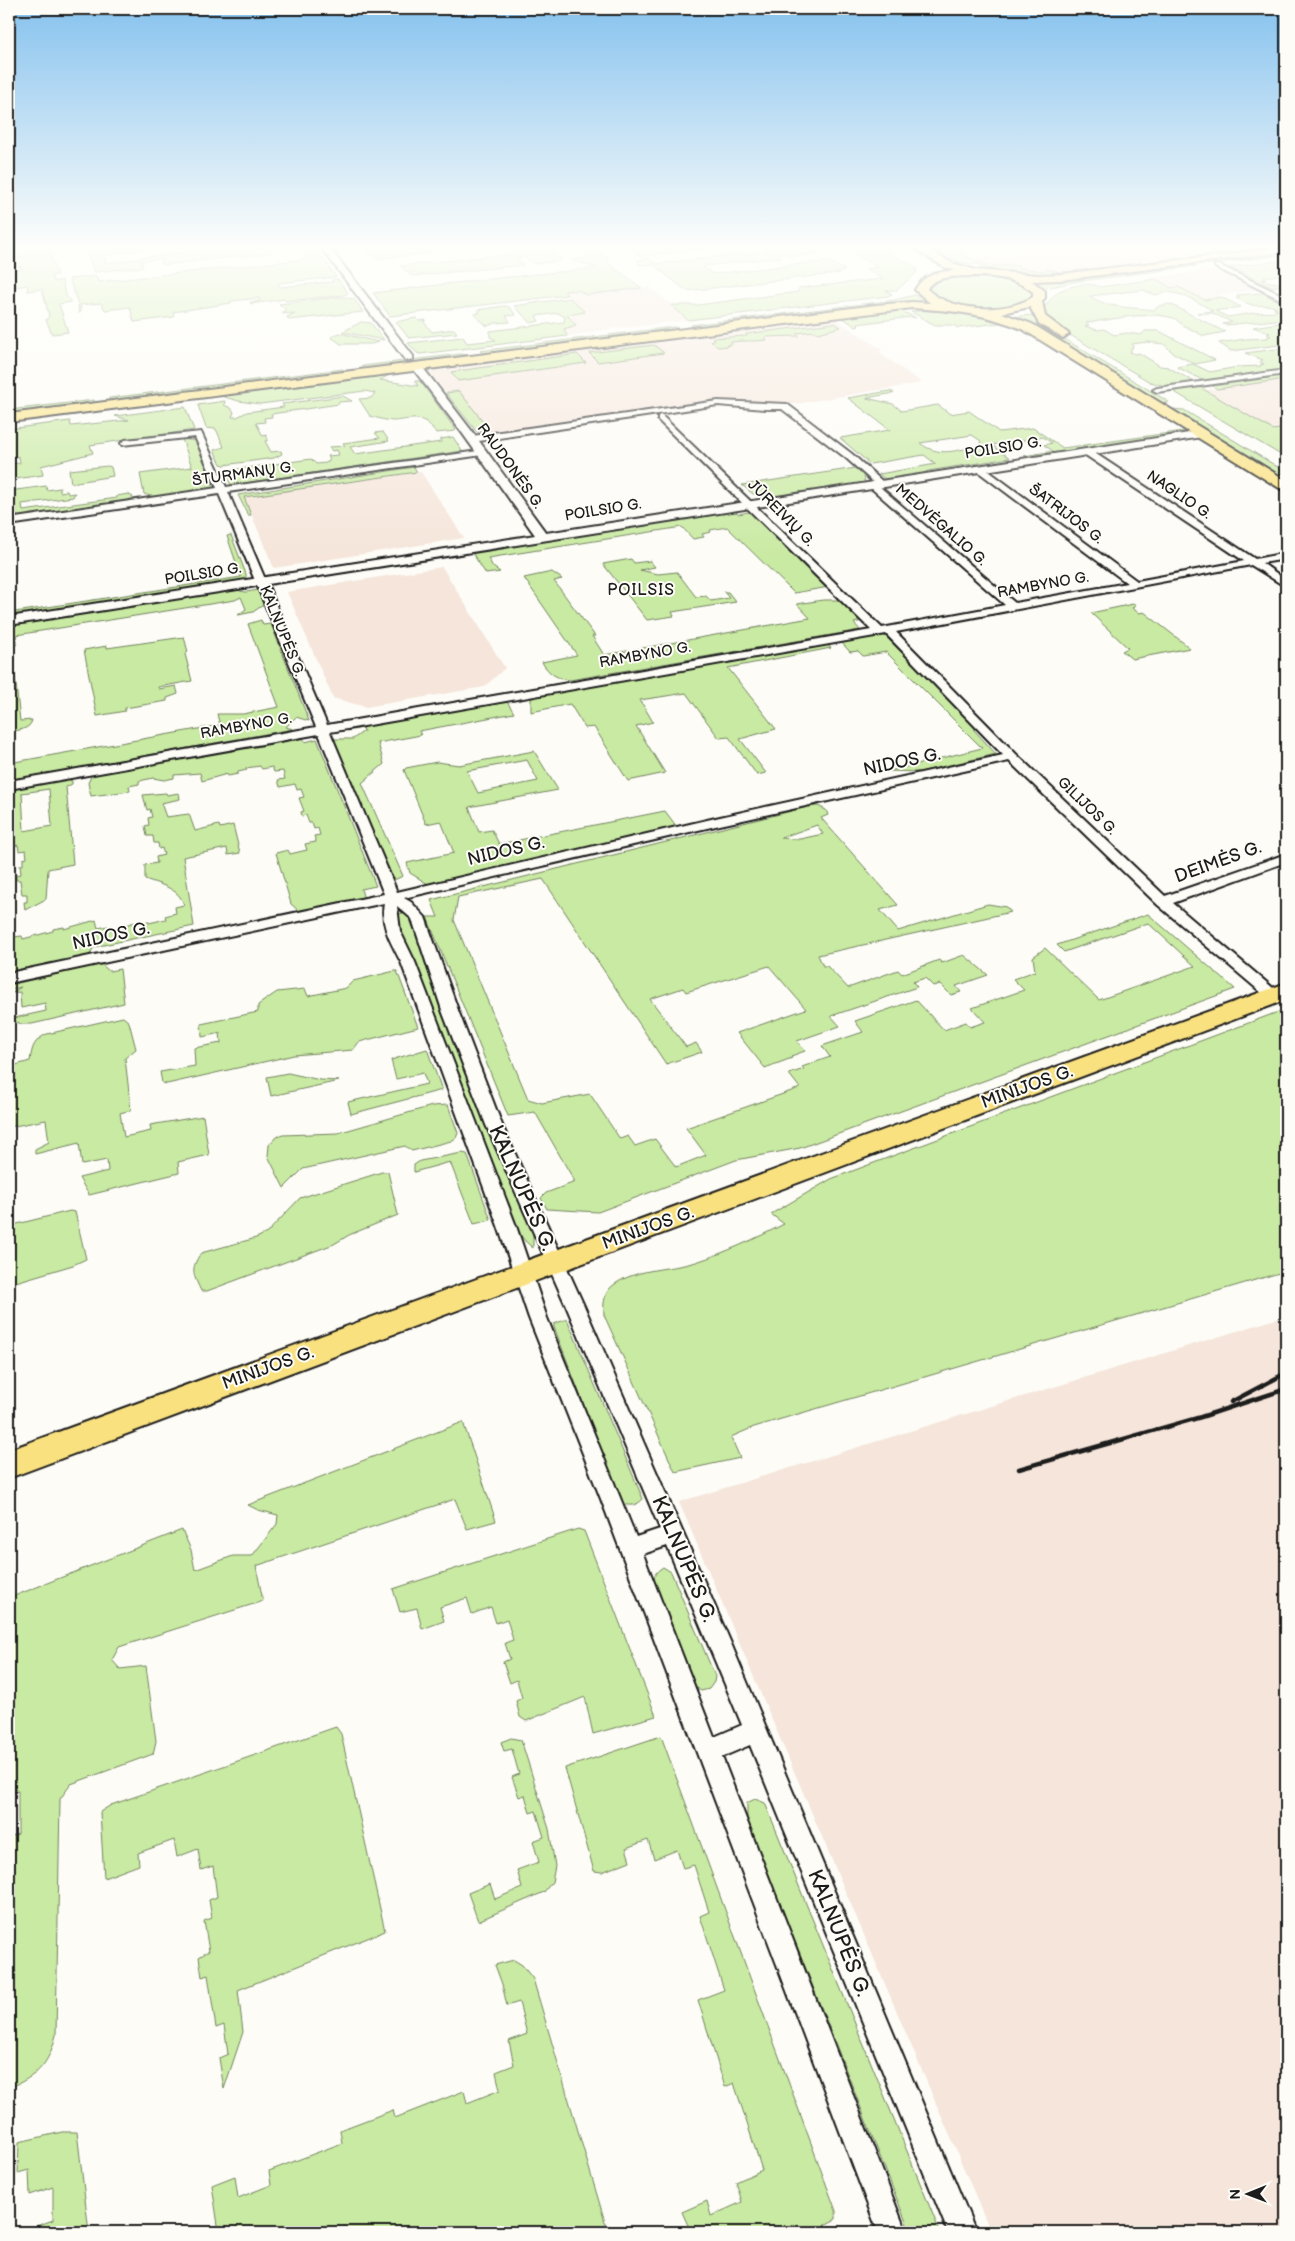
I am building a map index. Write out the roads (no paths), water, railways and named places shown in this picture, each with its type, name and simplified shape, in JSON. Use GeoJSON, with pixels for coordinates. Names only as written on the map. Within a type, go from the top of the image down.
{"type":"FeatureCollection","features":[{"type":"Feature","properties":{"kind":"main road"},"geometry":{"type":"LineString","coordinates":[[462,356],[495,352]]}},
{"type":"Feature","properties":{"kind":"main road"},"geometry":{"type":"LineString","coordinates":[[9,408],[500,352]]}},
{"type":"Feature","properties":{"kind":"main road"},"geometry":{"type":"LineString","coordinates":[[1068,352],[1286,486]]}},
{"type":"Feature","properties":{"kind":"main road"},"geometry":{"type":"LineString","coordinates":[[1092,352],[1176,402],[1159,408]]}},
{"type":"Feature","properties":{"kind":"main road"},"geometry":{"type":"LineString","coordinates":[[9,418],[356,369]]}},
{"type":"Feature","properties":{"kind":"main road","name":"MINIJOS G."},"geometry":{"type":"LineString","coordinates":[[9,1464],[1280,994]]}},
{"type":"Feature","properties":{"kind":"street","name":"RAUDONĖS G."},"geometry":{"type":"LineString","coordinates":[[405,352],[482,452],[542,536]]}},
{"type":"Feature","properties":{"kind":"street"},"geometry":{"type":"LineString","coordinates":[[1157,390],[1286,372]]}},
{"type":"Feature","properties":{"kind":"street","name":"MEDVĖGALIO G."},"geometry":{"type":"LineString","coordinates":[[472,439],[718,403],[771,408],[784,406],[849,456],[877,484],[1013,607]]}},
{"type":"Feature","properties":{"kind":"street","name":"JŪREIVIŲ G."},"geometry":{"type":"LineString","coordinates":[[661,418],[883,630]]}},
{"type":"Feature","properties":{"kind":"street","name":"KALNUPĖS G."},"geometry":{"type":"LineString","coordinates":[[125,443],[198,434],[262,581],[321,729],[392,897],[406,905],[418,917],[451,1014],[494,1125],[673,1534],[756,1730],[962,2232]]}},
{"type":"Feature","properties":{"kind":"street","name":"POILSIO G."},"geometry":{"type":"LineString","coordinates":[[9,621],[1202,434]]}},
{"type":"Feature","properties":{"kind":"street","name":"ŠTURMANŲ G."},"geometry":{"type":"LineString","coordinates":[[9,522],[482,452]]}},
{"type":"Feature","properties":{"kind":"street","name":"NAGLIO G."},"geometry":{"type":"LineString","coordinates":[[1087,452],[1254,562]]}},
{"type":"Feature","properties":{"kind":"street","name":"ŠATRIJOS G."},"geometry":{"type":"LineString","coordinates":[[979,468],[1136,584]]}},
{"type":"Feature","properties":{"kind":"street","name":"RAMBYNO G."},"geometry":{"type":"LineString","coordinates":[[9,785],[1013,607],[1286,556]]}},
{"type":"Feature","properties":{"kind":"street"},"geometry":{"type":"LineString","coordinates":[[1254,562],[1286,584]]}},
{"type":"Feature","properties":{"kind":"street","name":"GILIJOS G."},"geometry":{"type":"LineString","coordinates":[[883,630],[1163,902],[1280,994]]}},
{"type":"Feature","properties":{"kind":"street","name":"NIDOS G."},"geometry":{"type":"LineString","coordinates":[[9,978],[392,897],[710,823],[1012,757]]}},
{"type":"Feature","properties":{"kind":"street","name":"DEIMĖS G."},"geometry":{"type":"LineString","coordinates":[[1163,902],[1286,858]]}},
{"type":"Feature","properties":{"kind":"street","name":"KALNUPĖS G."},"geometry":{"type":"LineString","coordinates":[[392,897],[388,911],[389,924],[408,962],[508,1226],[522,1274],[630,1549],[892,2232]]}},
{"type":"Feature","properties":{"kind":"street"},"geometry":{"type":"LineString","coordinates":[[630,1549],[673,1534]]}},
{"type":"Feature","properties":{"kind":"street"},"geometry":{"type":"LineString","coordinates":[[707,1752],[756,1730]]}},
{"type":"Feature","properties":{"kind":"railway"},"geometry":{"type":"LineString","coordinates":[[1231,1402],[1286,1373]]}},
{"type":"Feature","properties":{"kind":"railway"},"geometry":{"type":"LineString","coordinates":[[1019,1469],[1201,1417],[1286,1389]]}},
{"type":"Feature","properties":{"kind":"district","name":"POILSIS"},"geometry":{"type":"Point","coordinates":[641,590]}}]}
